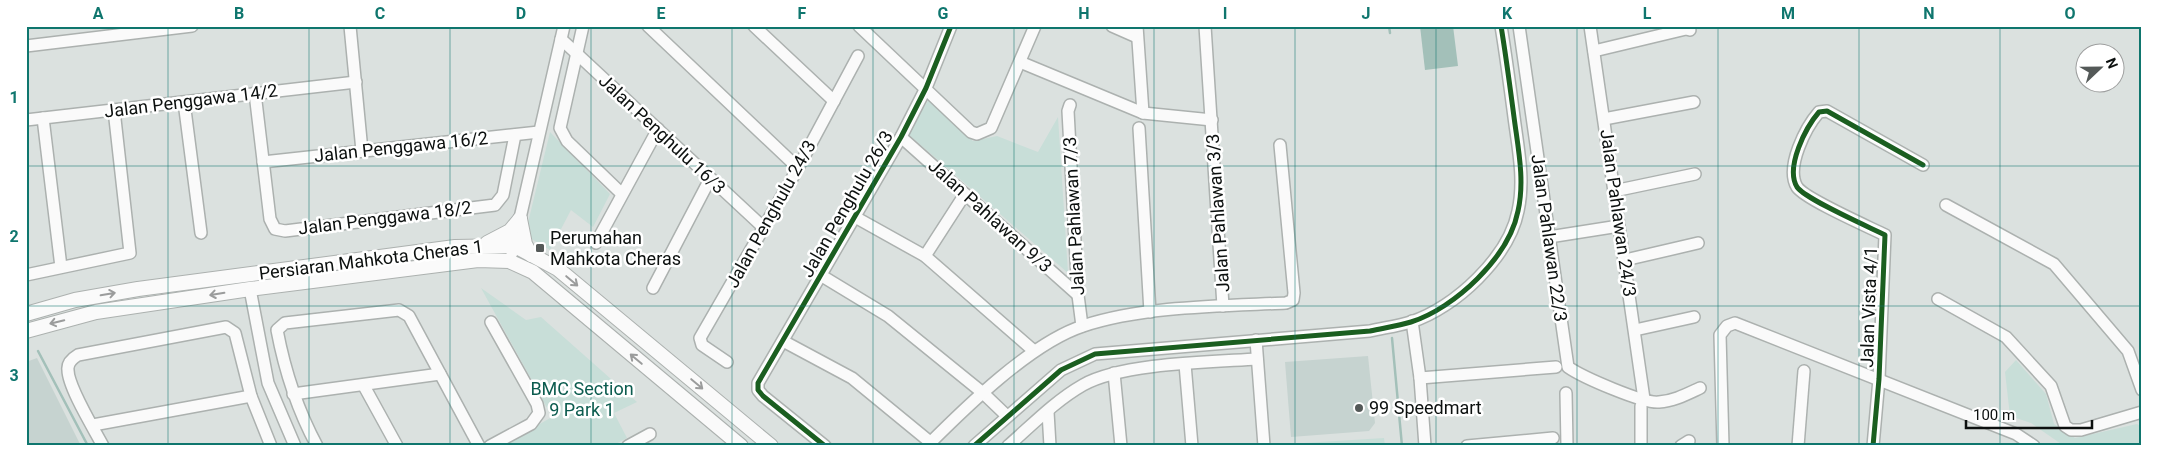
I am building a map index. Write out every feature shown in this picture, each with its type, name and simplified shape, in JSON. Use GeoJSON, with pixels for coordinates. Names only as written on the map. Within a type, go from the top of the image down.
{"type":"FeatureCollection","features":[{"type":"Feature","properties":{"kind":"main road"},"geometry":{"type":"LineString","coordinates":[[479,246],[500,238],[520,219]]}},
{"type":"Feature","properties":{"kind":"main road"},"geometry":{"type":"LineString","coordinates":[[520,219],[525,244],[531,255]]}},
{"type":"Feature","properties":{"kind":"main road","name":"Persiaran Mahkota Cheras 1"},"geometry":{"type":"LineString","coordinates":[[26,314],[75,300],[138,289],[455,246],[515,246],[558,269],[771,446]]}},
{"type":"Feature","properties":{"kind":"main road","name":"Persiaran Mahkota Cheras 1"},"geometry":{"type":"LineString","coordinates":[[26,331],[96,312],[250,289],[478,260],[509,261],[532,272],[741,446]]}},
{"type":"Feature","properties":{"kind":"street"},"geometry":{"type":"LineString","coordinates":[[26,46],[192,26]]}},
{"type":"Feature","properties":{"kind":"street"},"geometry":{"type":"LineString","coordinates":[[350,26],[362,151]]}},
{"type":"Feature","properties":{"kind":"street"},"geometry":{"type":"LineString","coordinates":[[509,261],[515,246],[564,26]]}},
{"type":"Feature","properties":{"kind":"street"},"geometry":{"type":"LineString","coordinates":[[583,26],[560,128],[567,141],[622,194]]}},
{"type":"Feature","properties":{"kind":"street"},"geometry":{"type":"LineString","coordinates":[[648,26],[798,168]]}},
{"type":"Feature","properties":{"kind":"street"},"geometry":{"type":"LineString","coordinates":[[754,26],[834,101]]}},
{"type":"Feature","properties":{"kind":"street"},"geometry":{"type":"LineString","coordinates":[[859,26],[871,31],[926,88],[972,132],[977,134],[991,128],[1035,26]]}},
{"type":"Feature","properties":{"kind":"street","name":"Jalan Penghulu 26/3"},"geometry":{"type":"LineString","coordinates":[[826,446],[763,396],[758,390],[758,383],[822,276],[901,137],[926,88],[951,26]]}},
{"type":"Feature","properties":{"kind":"street"},"geometry":{"type":"LineString","coordinates":[[1112,26],[1137,31],[1143,113]]}},
{"type":"Feature","properties":{"kind":"street","name":"Jalan Pahlawan 3/3"},"geometry":{"type":"LineString","coordinates":[[1205,26],[1223,306]]}},
{"type":"Feature","properties":{"kind":"street"},"geometry":{"type":"LineString","coordinates":[[974,446],[1061,370],[1096,354],[1370,331],[1412,322],[1440,307],[1483,276],[1511,232],[1518,212],[1520,162],[1501,26]]}},
{"type":"Feature","properties":{"kind":"street","name":"Jalan Pahlawan 22/3"},"geometry":{"type":"LineString","coordinates":[[1519,26],[1568,367],[1580,376],[1642,402]]}},
{"type":"Feature","properties":{"kind":"street","name":"Jalan Pahlawan 24/3"},"geometry":{"type":"LineString","coordinates":[[1590,26],[1635,330],[1642,402],[1641,446]]}},
{"type":"Feature","properties":{"kind":"street"},"geometry":{"type":"LineString","coordinates":[[1594,51],[1686,29],[1690,30]]}},
{"type":"Feature","properties":{"kind":"street","name":"Jalan Penghulu 16/3"},"geometry":{"type":"LineString","coordinates":[[561,39],[764,228]]}},
{"type":"Feature","properties":{"kind":"street","name":"Jalan Penghulu 24/3"},"geometry":{"type":"LineString","coordinates":[[727,362],[702,345],[700,338],[798,168],[858,56]]}},
{"type":"Feature","properties":{"kind":"street"},"geometry":{"type":"LineString","coordinates":[[1020,62],[1143,113],[1212,120]]}},
{"type":"Feature","properties":{"kind":"street","name":"Jalan Penggawa 14/2"},"geometry":{"type":"LineString","coordinates":[[26,120],[356,82]]}},
{"type":"Feature","properties":{"kind":"street"},"geometry":{"type":"LineString","coordinates":[[255,94],[263,162]]}},
{"type":"Feature","properties":{"kind":"street"},"geometry":{"type":"LineString","coordinates":[[184,102],[201,233]]}},
{"type":"Feature","properties":{"kind":"street"},"geometry":{"type":"LineString","coordinates":[[1604,119],[1694,102]]}},
{"type":"Feature","properties":{"kind":"street","name":"Jalan Pahlawan 7/3"},"geometry":{"type":"LineString","coordinates":[[1070,105],[1068,111],[1078,295],[1082,326]]}},
{"type":"Feature","properties":{"kind":"street"},"geometry":{"type":"LineString","coordinates":[[26,275],[130,253],[114,110]]}},
{"type":"Feature","properties":{"kind":"street","name":"Jalan Vista 4/1"},"geometry":{"type":"LineString","coordinates":[[1873,446],[1879,380],[1885,235],[1816,200],[1798,187],[1794,176],[1798,143],[1819,112],[1827,111],[1923,165]]}},
{"type":"Feature","properties":{"kind":"street"},"geometry":{"type":"LineString","coordinates":[[43,118],[61,267]]}},
{"type":"Feature","properties":{"kind":"street"},"geometry":{"type":"LineString","coordinates":[[1139,128],[1150,312]]}},
{"type":"Feature","properties":{"kind":"street"},"geometry":{"type":"LineString","coordinates":[[596,242],[658,130]]}},
{"type":"Feature","properties":{"kind":"street","name":"Jalan Penggawa 16/2"},"geometry":{"type":"LineString","coordinates":[[263,162],[539,132]]}},
{"type":"Feature","properties":{"kind":"street","name":"Jalan Penggawa 18/2"},"geometry":{"type":"LineString","coordinates":[[263,162],[270,220],[275,229],[285,231],[495,205],[504,194],[515,135]]}},
{"type":"Feature","properties":{"kind":"street","name":"Jalan Pahlawan 9/3"},"geometry":{"type":"LineString","coordinates":[[901,137],[1078,295]]}},
{"type":"Feature","properties":{"kind":"street"},"geometry":{"type":"LineString","coordinates":[[783,341],[852,378],[928,444],[1034,351],[1082,326],[1150,312],[1223,306],[1286,304],[1293,300],[1294,293],[1280,145]]}},
{"type":"Feature","properties":{"kind":"street"},"geometry":{"type":"LineString","coordinates":[[1614,191],[1695,174]]}},
{"type":"Feature","properties":{"kind":"street"},"geometry":{"type":"LineString","coordinates":[[653,288],[710,179]]}},
{"type":"Feature","properties":{"kind":"street"},"geometry":{"type":"LineString","coordinates":[[925,256],[965,194]]}},
{"type":"Feature","properties":{"kind":"street"},"geometry":{"type":"LineString","coordinates":[[1946,205],[2054,264],[2128,351],[2142,390]]}},
{"type":"Feature","properties":{"kind":"street"},"geometry":{"type":"LineString","coordinates":[[855,217],[925,256],[1034,351]]}},
{"type":"Feature","properties":{"kind":"street"},"geometry":{"type":"LineString","coordinates":[[1549,237],[1620,226]]}},
{"type":"Feature","properties":{"kind":"street"},"geometry":{"type":"LineString","coordinates":[[1625,260],[1698,243]]}},
{"type":"Feature","properties":{"kind":"street"},"geometry":{"type":"LineString","coordinates":[[822,276],[888,316],[984,393],[1007,416]]}},
{"type":"Feature","properties":{"kind":"street"},"geometry":{"type":"LineString","coordinates":[[250,289],[268,382],[295,446]]}},
{"type":"Feature","properties":{"kind":"street"},"geometry":{"type":"LineString","coordinates":[[1938,298],[2006,337],[2051,386],[2065,426],[2071,430],[2081,430],[2142,412]]}},
{"type":"Feature","properties":{"kind":"street"},"geometry":{"type":"LineString","coordinates":[[318,446],[293,394],[283,362],[277,330],[285,323],[399,310],[409,316],[479,446]]}},
{"type":"Feature","properties":{"kind":"street"},"geometry":{"type":"LineString","coordinates":[[1635,330],[1694,317]]}},
{"type":"Feature","properties":{"kind":"street"},"geometry":{"type":"LineString","coordinates":[[490,446],[531,424],[539,413],[537,404],[491,322]]}},
{"type":"Feature","properties":{"kind":"street"},"geometry":{"type":"LineString","coordinates":[[1412,322],[1420,378],[1425,446]]}},
{"type":"Feature","properties":{"kind":"street"},"geometry":{"type":"LineString","coordinates":[[1723,446],[1720,335],[1730,324],[1740,323],[2016,434],[2034,446]]}},
{"type":"Feature","properties":{"kind":"street"},"geometry":{"type":"LineString","coordinates":[[103,446],[72,384],[67,369],[71,360],[78,355],[226,327],[235,333],[251,396],[271,446]]}},
{"type":"Feature","properties":{"kind":"street"},"geometry":{"type":"LineString","coordinates":[[1256,340],[1264,446]]}},
{"type":"Feature","properties":{"kind":"street"},"geometry":{"type":"LineString","coordinates":[[1008,446],[1058,401],[1083,385],[1114,373],[1185,364],[1257,359]]}},
{"type":"Feature","properties":{"kind":"street"},"geometry":{"type":"LineString","coordinates":[[1185,364],[1192,446]]}},
{"type":"Feature","properties":{"kind":"street"},"geometry":{"type":"LineString","coordinates":[[1420,378],[1556,367]]}},
{"type":"Feature","properties":{"kind":"street"},"geometry":{"type":"LineString","coordinates":[[1798,446],[1804,372]]}},
{"type":"Feature","properties":{"kind":"street"},"geometry":{"type":"LineString","coordinates":[[1114,373],[1121,446]]}},
{"type":"Feature","properties":{"kind":"street"},"geometry":{"type":"LineString","coordinates":[[293,394],[364,386],[440,374]]}},
{"type":"Feature","properties":{"kind":"street"},"geometry":{"type":"LineString","coordinates":[[364,386],[397,446]]}},
{"type":"Feature","properties":{"kind":"street"},"geometry":{"type":"LineString","coordinates":[[1642,402],[1658,403],[1680,397],[1700,388]]}},
{"type":"Feature","properties":{"kind":"street"},"geometry":{"type":"LineString","coordinates":[[1566,393],[1567,446]]}},
{"type":"Feature","properties":{"kind":"street"},"geometry":{"type":"LineString","coordinates":[[92,425],[251,396]]}},
{"type":"Feature","properties":{"kind":"street"},"geometry":{"type":"LineString","coordinates":[[1048,412],[1050,446]]}},
{"type":"Feature","properties":{"kind":"street"},"geometry":{"type":"LineString","coordinates":[[628,446],[650,434]]}},
{"type":"Feature","properties":{"kind":"street"},"geometry":{"type":"LineString","coordinates":[[1467,446],[1553,438]]}},
{"type":"Feature","properties":{"kind":"shaded area"},"geometry":{"type":"Polygon","coordinates":[[[1420,26],[1453,26],[1458,66],[1425,70],[1420,26]]]}},
{"type":"Feature","properties":{"kind":"shaded area"},"geometry":{"type":"Polygon","coordinates":[[[1368,356],[1375,423],[1369,431],[1291,437],[1285,362],[1368,356]]]}},
{"type":"Feature","properties":{"kind":"shaded area"},"geometry":{"type":"Polygon","coordinates":[[[37,358],[81,446],[26,446],[26,362],[37,358]]]}},
{"type":"Feature","properties":{"kind":"green space"},"geometry":{"type":"Polygon","coordinates":[[[929,99],[973,141],[997,136],[1038,152],[1058,117],[1068,273],[908,134],[929,99]]]}},
{"type":"Feature","properties":{"kind":"green space"},"geometry":{"type":"Polygon","coordinates":[[[550,132],[610,194],[593,227],[571,210],[550,250],[525,235],[550,132]]]}},
{"type":"Feature","properties":{"kind":"green space","name":"BMC Section 9 Park 1"},"geometry":{"type":"Polygon","coordinates":[[[481,288],[526,320],[541,317],[637,402],[614,413],[627,438],[612,446],[501,446],[552,417],[481,288]]]}},
{"type":"Feature","properties":{"kind":"green space"},"geometry":{"type":"Polygon","coordinates":[[[2016,360],[2046,394],[2054,424],[2075,438],[2137,424],[2142,427],[2142,446],[2064,446],[2031,423],[2010,416],[2005,372],[2016,360]]]}},
{"type":"Feature","properties":{"kind":"green space"},"geometry":{"type":"Polygon","coordinates":[[[1384,438],[1385,446],[1272,445],[1384,438]]]}},
{"type":"Feature","properties":{"kind":"waterway"},"geometry":{"type":"LineString","coordinates":[[1389,26],[1390,33]]}},
{"type":"Feature","properties":{"kind":"waterway"},"geometry":{"type":"LineString","coordinates":[[1392,338],[1402,446]]}},
{"type":"Feature","properties":{"kind":"waterway"},"geometry":{"type":"LineString","coordinates":[[38,351],[88,446]]}},
{"type":"Feature","properties":{"kind":"cycle path"},"geometry":{"type":"LineString","coordinates":[[825,446],[763,396],[758,390],[758,383],[901,137],[926,88],[951,26]]}},
{"type":"Feature","properties":{"kind":"cycle path"},"geometry":{"type":"LineString","coordinates":[[974,446],[1061,370],[1095,354],[1370,331],[1411,322],[1428,315],[1462,293],[1492,263],[1504,246],[1513,228],[1520,199],[1519,152],[1501,26]]}},
{"type":"Feature","properties":{"kind":"cycle path"},"geometry":{"type":"LineString","coordinates":[[1873,446],[1879,379],[1885,235],[1802,192],[1797,187],[1794,179],[1795,158],[1808,127],[1819,112],[1827,111],[1923,165]]}},
{"type":"Feature","properties":{"kind":"place","name":"Perumahan Mahkota Cheras"},"geometry":{"type":"Point","coordinates":[540,248]}},
{"type":"Feature","properties":{"kind":"place","name":"99 Speedmart"},"geometry":{"type":"Point","coordinates":[1359,408]}}]}
